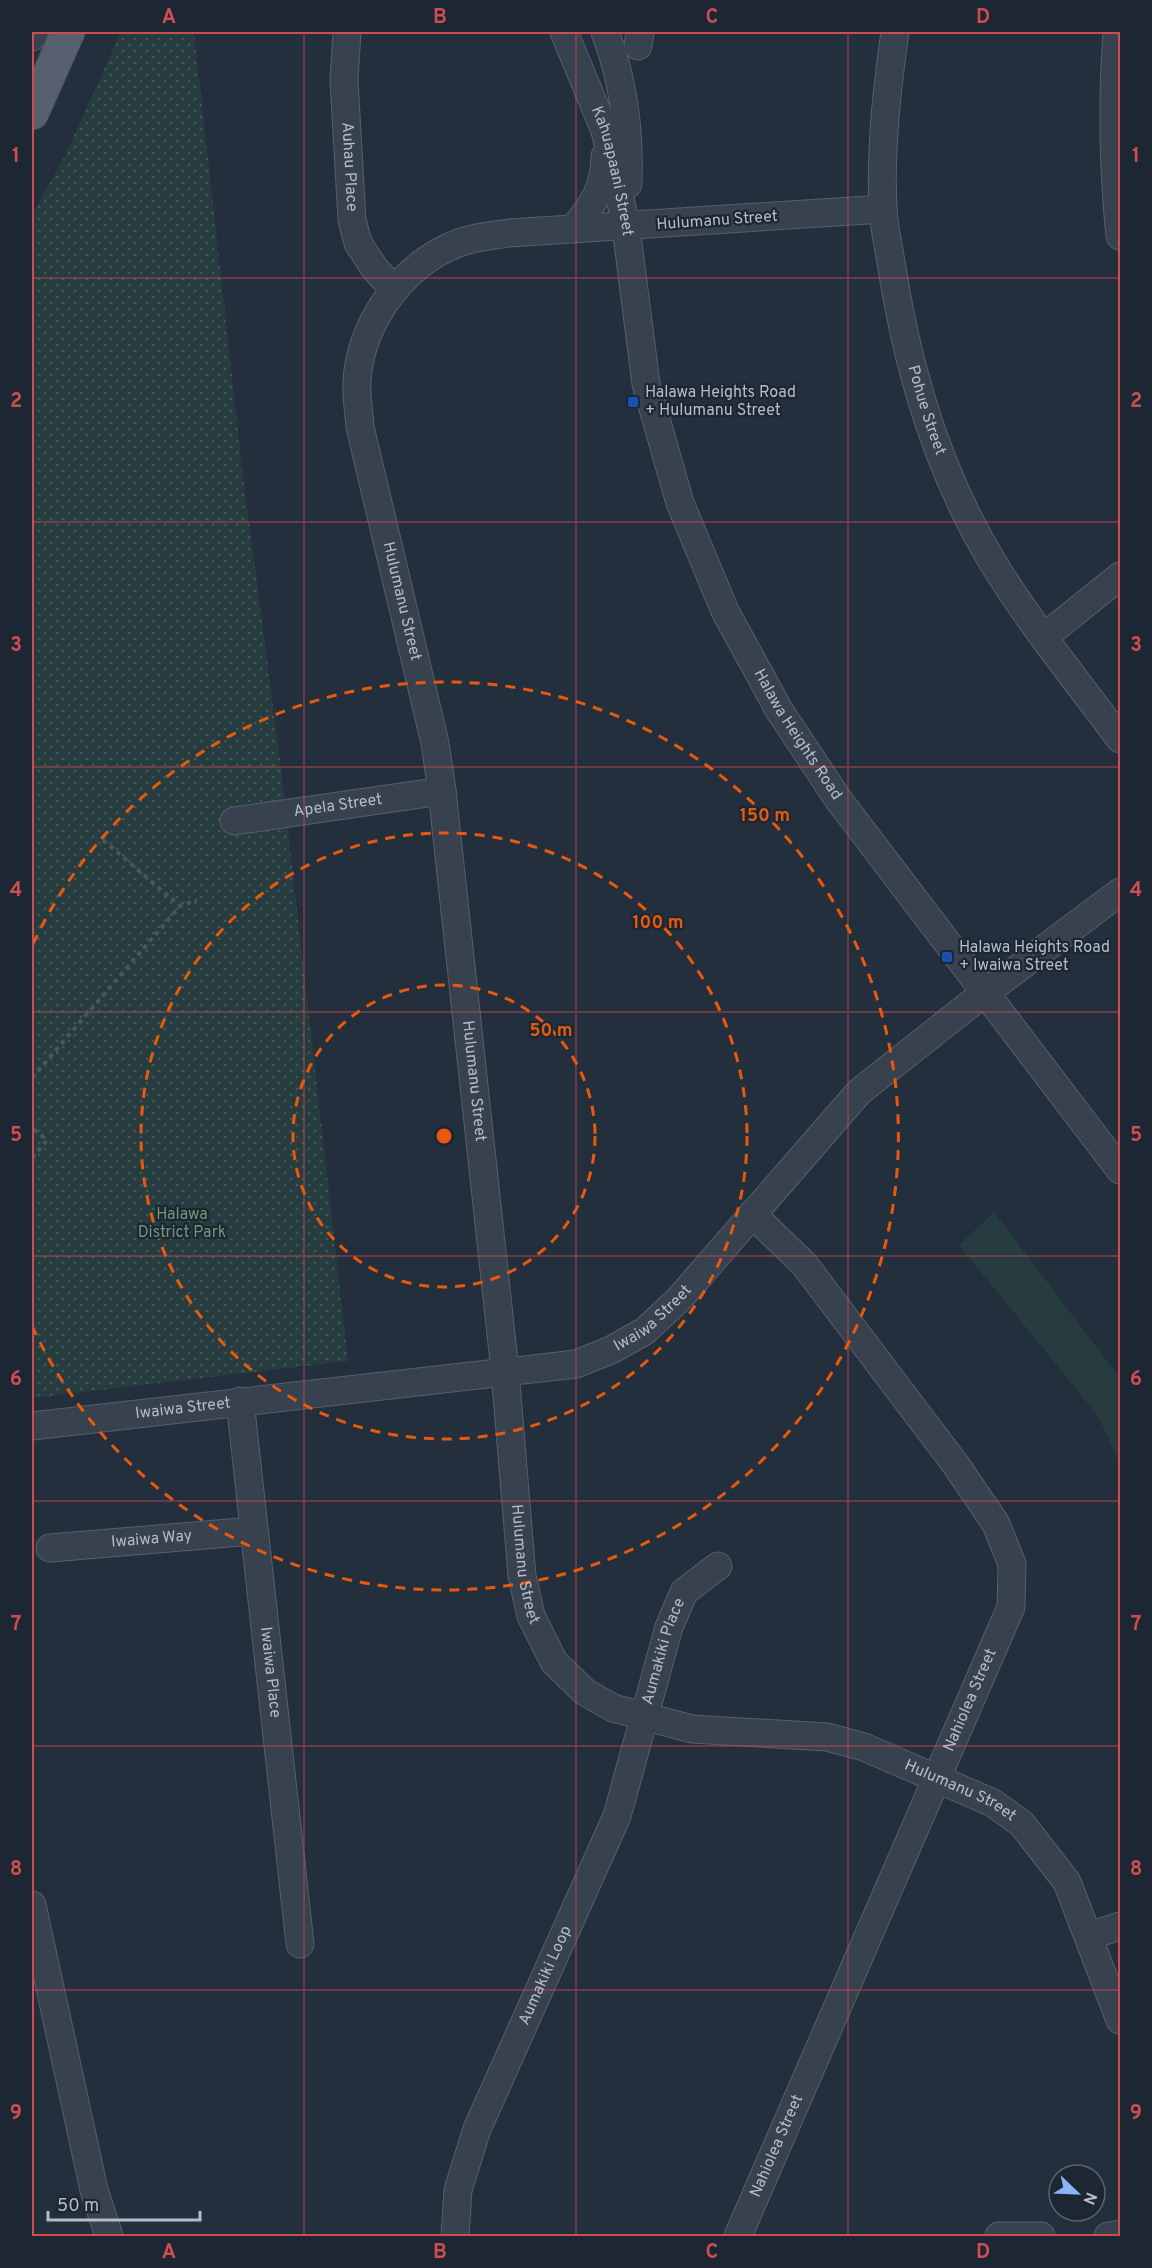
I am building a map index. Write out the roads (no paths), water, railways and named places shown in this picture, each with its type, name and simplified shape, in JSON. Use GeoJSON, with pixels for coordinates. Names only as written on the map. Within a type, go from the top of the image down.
{"type":"FeatureCollection","features":[{"type":"Feature","properties":{"kind":"main road"},"geometry":{"type":"LineString","coordinates":[[32,113],[68,32]]}},
{"type":"Feature","properties":{"kind":"street"},"geometry":{"type":"LineString","coordinates":[[32,37],[34,32]]}},
{"type":"Feature","properties":{"kind":"street","name":"Auhau Place"},"geometry":{"type":"LineString","coordinates":[[347,32],[344,80],[352,220],[358,243],[375,269],[394,289]]}},
{"type":"Feature","properties":{"kind":"street","name":"Kahuapaani Street"},"geometry":{"type":"LineString","coordinates":[[564,32],[605,131],[626,227]]}},
{"type":"Feature","properties":{"kind":"street","name":"Kahuapaani Street"},"geometry":{"type":"LineString","coordinates":[[605,32],[612,51],[626,124],[629,157],[626,227]]}},
{"type":"Feature","properties":{"kind":"street","name":"Pohue Street"},"geometry":{"type":"LineString","coordinates":[[895,32],[884,134],[883,209],[896,295],[912,364],[954,489],[995,565],[1044,637],[1120,739]]}},
{"type":"Feature","properties":{"kind":"street"},"geometry":{"type":"LineString","coordinates":[[1117,32],[1114,142],[1120,236]]}},
{"type":"Feature","properties":{"kind":"street"},"geometry":{"type":"LineString","coordinates":[[573,229],[596,201],[605,173],[605,131]]}},
{"type":"Feature","properties":{"kind":"street","name":"Hulumanu Street"},"geometry":{"type":"LineString","coordinates":[[883,209],[509,233],[467,240],[426,261],[394,289],[376,317],[363,347],[357,381],[360,427],[435,743],[442,791],[505,1371],[522,1576],[531,1616],[554,1662],[585,1692],[613,1708],[692,1729],[827,1737],[864,1747],[993,1803],[1022,1824],[1067,1882],[1120,2020]]}},
{"type":"Feature","properties":{"kind":"street","name":"Halawa Heights Road"},"geometry":{"type":"LineString","coordinates":[[626,227],[646,384],[680,503],[725,610],[779,710],[838,799],[987,992],[1120,1170]]}},
{"type":"Feature","properties":{"kind":"street"},"geometry":{"type":"LineString","coordinates":[[1044,637],[1120,576]]}},
{"type":"Feature","properties":{"kind":"street","name":"Apela Street"},"geometry":{"type":"LineString","coordinates":[[234,821],[442,791]]}},
{"type":"Feature","properties":{"kind":"street","name":"Iwaiwa Street"},"geometry":{"type":"LineString","coordinates":[[32,1426],[576,1364],[611,1350],[645,1331],[679,1299],[859,1092],[1120,892]]}},
{"type":"Feature","properties":{"kind":"street","name":"Nahiolea Street"},"geometry":{"type":"LineString","coordinates":[[738,2236],[1011,1607],[1012,1564],[996,1524],[957,1465],[804,1264],[752,1214]]}},
{"type":"Feature","properties":{"kind":"street","name":"Iwaiwa Place"},"geometry":{"type":"LineString","coordinates":[[240,1401],[300,1944]]}},
{"type":"Feature","properties":{"kind":"street","name":"Iwaiwa Way"},"geometry":{"type":"LineString","coordinates":[[50,1548],[254,1531]]}},
{"type":"Feature","properties":{"kind":"street","name":"Aumakiki Place"},"geometry":{"type":"LineString","coordinates":[[644,1717],[669,1627],[684,1592],[718,1566]]}},
{"type":"Feature","properties":{"kind":"street","name":"Aumakiki Loop"},"geometry":{"type":"LineString","coordinates":[[455,2236],[458,2190],[477,2129],[617,1816],[644,1717]]}},
{"type":"Feature","properties":{"kind":"street"},"geometry":{"type":"LineString","coordinates":[[32,1905],[94,2190],[109,2236]]}},
{"type":"Feature","properties":{"kind":"street"},"geometry":{"type":"LineString","coordinates":[[1089,1936],[1120,1926]]}},
{"type":"Feature","properties":{"kind":"street"},"geometry":{"type":"LineString","coordinates":[[999,2236],[1011,2234],[1041,2236]]}},
{"type":"Feature","properties":{"kind":"street"},"geometry":{"type":"LineString","coordinates":[[1108,2236],[1120,2234]]}},
{"type":"Feature","properties":{"kind":"place","name":"Halawa Heights Road + Hulumanu Street"},"geometry":{"type":"Point","coordinates":[633,402]}},
{"type":"Feature","properties":{"kind":"place","name":"Halawa Heights Road + Iwaiwa Street"},"geometry":{"type":"Point","coordinates":[947,957]}},
{"type":"Feature","properties":{"kind":"park label","name":"Halawa District Park"},"geometry":{"type":"Point","coordinates":[182,1224]}}]}
